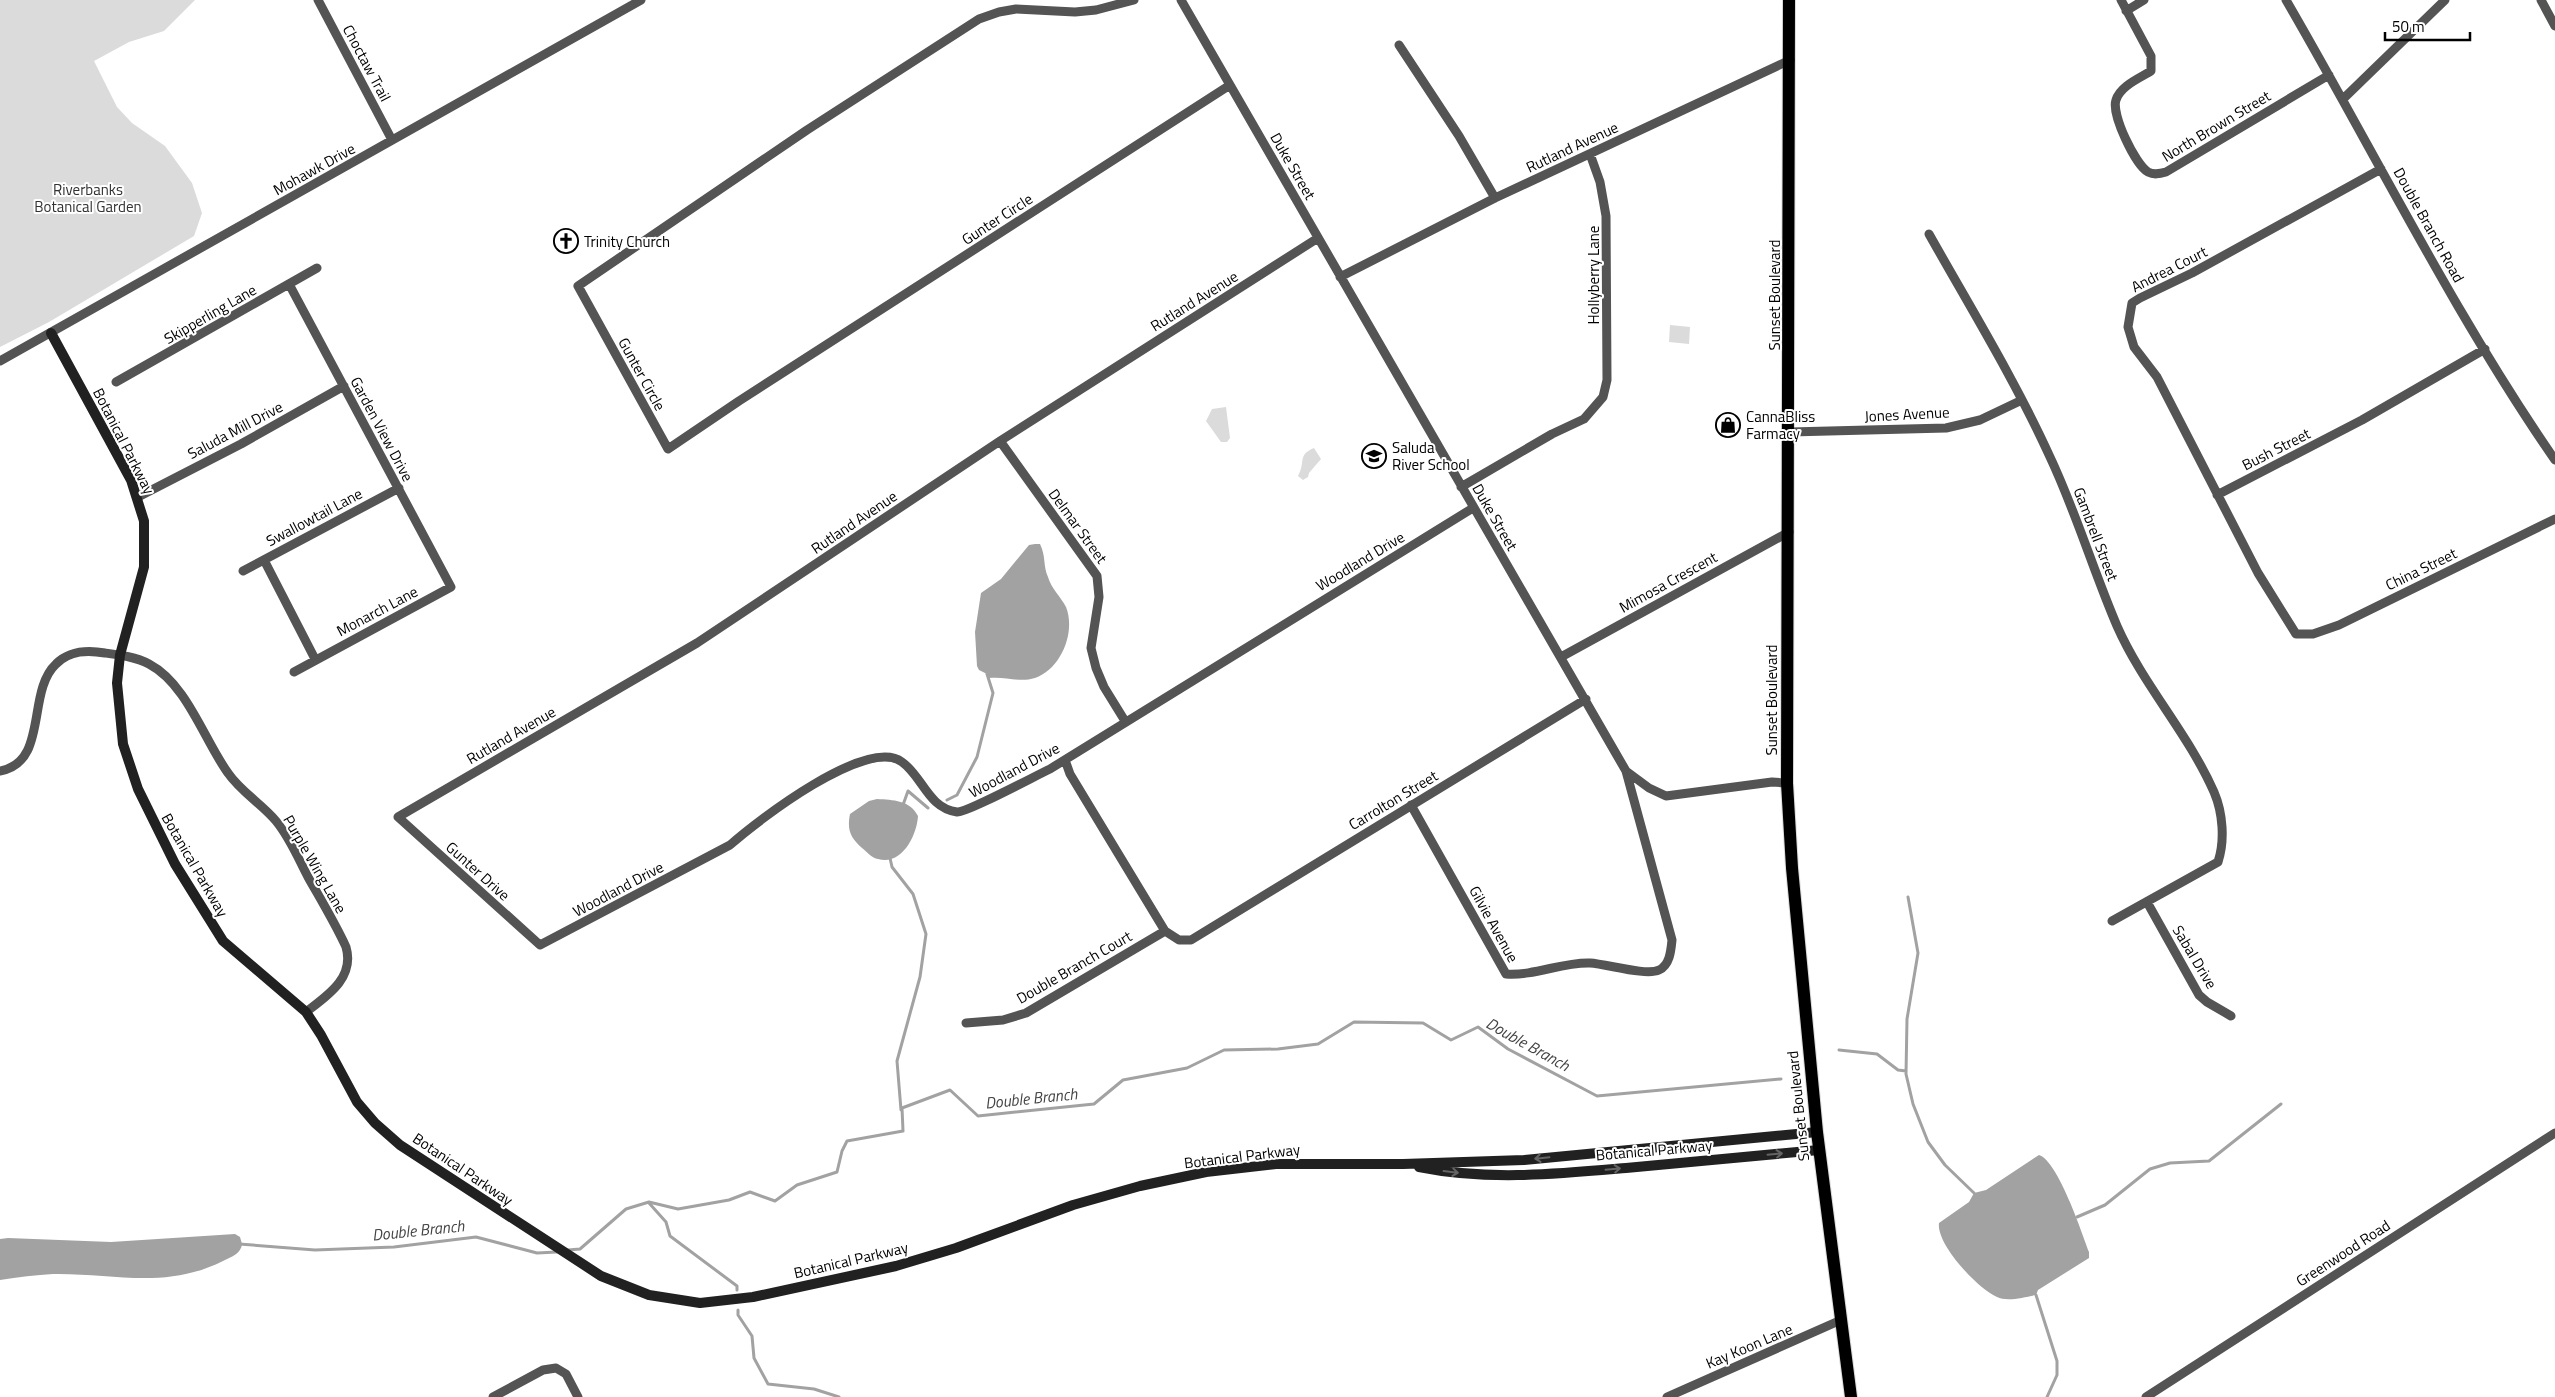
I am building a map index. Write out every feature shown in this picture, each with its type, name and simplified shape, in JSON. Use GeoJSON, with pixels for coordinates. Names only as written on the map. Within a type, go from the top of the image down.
{"type":"FeatureCollection","features":[{"type":"Feature","properties":{"kind":"main road","name":"Sunset Boulevard"},"geometry":{"type":"LineString","coordinates":[[1790,0],[1790,432],[1786,663],[1787,784],[1792,868],[1816,1132],[1851,1397]]}},
{"type":"Feature","properties":{"kind":"street","name":"Choctaw Trail"},"geometry":{"type":"LineString","coordinates":[[318,0],[392,140]]}},
{"type":"Feature","properties":{"kind":"street","name":"Mohawk Drive"},"geometry":{"type":"LineString","coordinates":[[0,361],[641,0]]}},
{"type":"Feature","properties":{"kind":"street","name":"Gunter Circle"},"geometry":{"type":"LineString","coordinates":[[1134,0],[1082,12],[1016,9],[999,12],[979,19],[807,130],[578,286],[668,450],[739,401],[1230,86]]}},
{"type":"Feature","properties":{"kind":"street","name":"Duke Street"},"geometry":{"type":"LineString","coordinates":[[1181,0],[1626,771],[1649,788],[1666,796],[1772,782],[1787,784]]}},
{"type":"Feature","properties":{"kind":"street"},"geometry":{"type":"LineString","coordinates":[[2121,0],[2126,11],[2144,0]]}},
{"type":"Feature","properties":{"kind":"street","name":"Double Branch Road"},"geometry":{"type":"LineString","coordinates":[[2286,0],[2436,266],[2527,419],[2555,460]]}},
{"type":"Feature","properties":{"kind":"street"},"geometry":{"type":"LineString","coordinates":[[2343,99],[2445,0]]}},
{"type":"Feature","properties":{"kind":"street"},"geometry":{"type":"LineString","coordinates":[[2541,0],[2555,26]]}},
{"type":"Feature","properties":{"kind":"street","name":"North Brown Street"},"geometry":{"type":"LineString","coordinates":[[2126,11],[2151,56],[2151,71],[2121,91],[2116,100],[2114,110],[2137,161],[2146,171],[2156,175],[2166,172],[2329,75]]}},
{"type":"Feature","properties":{"kind":"street"},"geometry":{"type":"LineString","coordinates":[[1399,45],[1459,136],[1495,198]]}},
{"type":"Feature","properties":{"kind":"street","name":"Rutland Avenue"},"geometry":{"type":"LineString","coordinates":[[1340,277],[1495,198],[1790,60]]}},
{"type":"Feature","properties":{"kind":"street","name":"Hollyberry Lane"},"geometry":{"type":"LineString","coordinates":[[1462,487],[1552,434],[1584,419],[1603,397],[1607,380],[1606,216],[1600,182],[1590,154]]}},
{"type":"Feature","properties":{"kind":"street","name":"Andrea Court"},"geometry":{"type":"LineString","coordinates":[[2217,495],[2157,377],[2134,347],[2128,327],[2132,303],[2382,169]]}},
{"type":"Feature","properties":{"kind":"street","name":"Gambrell Street"},"geometry":{"type":"LineString","coordinates":[[1929,234],[2022,400],[2066,492],[2117,626],[2148,685],[2188,746],[2215,793],[2219,809],[2223,848],[2218,862],[2147,902]]}},
{"type":"Feature","properties":{"kind":"street","name":"Rutland Avenue"},"geometry":{"type":"LineString","coordinates":[[398,817],[697,643],[1000,441],[1318,238]]}},
{"type":"Feature","properties":{"kind":"street","name":"Skipperling Lane"},"geometry":{"type":"LineString","coordinates":[[116,382],[317,268]]}},
{"type":"Feature","properties":{"kind":"street","name":"Garden View Drive"},"geometry":{"type":"LineString","coordinates":[[289,284],[451,587]]}},
{"type":"Feature","properties":{"kind":"street","name":"Botanical Parkway"},"geometry":{"type":"LineString","coordinates":[[50,333],[138,497],[146,535],[144,567],[120,656],[117,698],[126,755],[140,796],[201,909],[222,941],[306,1012],[321,1034],[348,1090],[375,1123],[407,1150],[546,1242],[618,1284],[667,1300],[700,1303],[732,1301],[925,1258],[1073,1205],[1140,1186],[1206,1172],[1276,1164],[1403,1164],[1524,1160],[1816,1132]]}},
{"type":"Feature","properties":{"kind":"street","name":"Bush Street"},"geometry":{"type":"LineString","coordinates":[[2217,495],[2362,420],[2486,349]]}},
{"type":"Feature","properties":{"kind":"street","name":"Saluda Mill Drive"},"geometry":{"type":"LineString","coordinates":[[138,497],[241,444],[344,386]]}},
{"type":"Feature","properties":{"kind":"street","name":"Jones Avenue"},"geometry":{"type":"LineString","coordinates":[[1790,432],[1946,428],[1980,420],[2022,400]]}},
{"type":"Feature","properties":{"kind":"street","name":"Delmar Street"},"geometry":{"type":"LineString","coordinates":[[1000,441],[1098,576],[1099,598],[1091,648],[1096,668],[1104,687],[1125,721]]}},
{"type":"Feature","properties":{"kind":"street","name":"Swallowtail Lane"},"geometry":{"type":"LineString","coordinates":[[243,571],[399,488]]}},
{"type":"Feature","properties":{"kind":"street","name":"China Street"},"geometry":{"type":"LineString","coordinates":[[2217,495],[2258,573],[2296,634],[2313,634],[2339,624],[2555,519]]}},
{"type":"Feature","properties":{"kind":"street","name":"Woodland Drive"},"geometry":{"type":"LineString","coordinates":[[540,946],[730,845],[757,821],[812,785],[863,761],[890,758],[901,761],[914,772],[934,801],[945,808],[958,812],[969,810],[1065,760],[1125,721],[1473,508]]}},
{"type":"Feature","properties":{"kind":"street","name":"Mimosa Crescent"},"geometry":{"type":"LineString","coordinates":[[1561,657],[1789,532]]}},
{"type":"Feature","properties":{"kind":"street"},"geometry":{"type":"LineString","coordinates":[[264,560],[316,659]]}},
{"type":"Feature","properties":{"kind":"street","name":"Monarch Lane"},"geometry":{"type":"LineString","coordinates":[[294,672],[451,587]]}},
{"type":"Feature","properties":{"kind":"street","name":"Purple Wing Lane"},"geometry":{"type":"LineString","coordinates":[[0,771],[18,762],[29,747],[36,728],[40,690],[46,675],[58,661],[84,651],[120,656],[149,664],[175,685],[228,773],[242,790],[270,815],[285,834],[344,943],[348,960],[344,976],[324,998],[306,1012]]}},
{"type":"Feature","properties":{"kind":"street","name":"Carrolton Street"},"geometry":{"type":"LineString","coordinates":[[1164,931],[1180,940],[1191,940],[1586,699]]}},
{"type":"Feature","properties":{"kind":"street"},"geometry":{"type":"LineString","coordinates":[[1065,760],[1070,774],[1164,931]]}},
{"type":"Feature","properties":{"kind":"street","name":"Gilvie Avenue"},"geometry":{"type":"LineString","coordinates":[[1411,805],[1506,974],[1520,975],[1573,964],[1590,963],[1626,967],[1642,972],[1659,970],[1667,963],[1671,953],[1672,940],[1626,771]]}},
{"type":"Feature","properties":{"kind":"street","name":"Gunter Drive"},"geometry":{"type":"LineString","coordinates":[[398,817],[540,946]]}},
{"type":"Feature","properties":{"kind":"street"},"geometry":{"type":"LineString","coordinates":[[2112,921],[2147,902]]}},
{"type":"Feature","properties":{"kind":"street","name":"Sabal Drive"},"geometry":{"type":"LineString","coordinates":[[2147,902],[2199,994],[2207,1002],[2231,1016]]}},
{"type":"Feature","properties":{"kind":"street","name":"Double Branch Court"},"geometry":{"type":"LineString","coordinates":[[966,1023],[1003,1020],[1026,1013],[1164,931]]}},
{"type":"Feature","properties":{"kind":"street","name":"Greenwood Road"},"geometry":{"type":"LineString","coordinates":[[2146,1397],[2555,1133]]}},
{"type":"Feature","properties":{"kind":"street","name":"Botanical Parkway"},"geometry":{"type":"LineString","coordinates":[[1403,1164],[1457,1173],[1519,1175],[1616,1169],[1819,1150]]}},
{"type":"Feature","properties":{"kind":"street","name":"Kay Koon Lane"},"geometry":{"type":"LineString","coordinates":[[1667,1397],[1841,1320]]}},
{"type":"Feature","properties":{"kind":"street"},"geometry":{"type":"LineString","coordinates":[[493,1397],[543,1370],[556,1368],[566,1374],[578,1397]]}},
{"type":"Feature","properties":{"kind":"green space","name":"Riverbanks Botanical Garden"},"geometry":{"type":"Polygon","coordinates":[[[0,0],[195,0],[164,31],[129,42],[94,61],[117,107],[132,123],[165,146],[192,183],[202,213],[194,236],[49,322],[0,347],[0,0]]]}},
{"type":"Feature","properties":{"kind":"green space"},"geometry":{"type":"Polygon","coordinates":[[[1670,325],[1690,327],[1689,344],[1669,342],[1670,325]]]}},
{"type":"Feature","properties":{"kind":"green space"},"geometry":{"type":"Polygon","coordinates":[[[1226,407],[1230,438],[1227,442],[1221,442],[1206,421],[1212,409],[1226,407]]]}},
{"type":"Feature","properties":{"kind":"green space"},"geometry":{"type":"Polygon","coordinates":[[[1314,448],[1321,459],[1309,473],[1308,477],[1303,480],[1298,476],[1305,453],[1314,448]]]}},
{"type":"Feature","properties":{"kind":"shaded area"},"geometry":{"type":"Polygon","coordinates":[[[1040,544],[1049,581],[1066,607],[1069,617],[1069,627],[1064,648],[1052,667],[1035,678],[1023,680],[989,678],[977,666],[975,632],[981,593],[1001,579],[1029,545],[1040,544]]]}},
{"type":"Feature","properties":{"kind":"shaded area"},"geometry":{"type":"Polygon","coordinates":[[[877,799],[906,804],[918,816],[915,832],[907,847],[894,858],[887,860],[870,855],[855,840],[849,829],[850,814],[869,801],[877,799]]]}},
{"type":"Feature","properties":{"kind":"shaded area"},"geometry":{"type":"Polygon","coordinates":[[[2039,1155],[2054,1170],[2061,1183],[2081,1230],[2089,1252],[2089,1258],[2038,1290],[2036,1295],[2016,1299],[1997,1297],[1970,1276],[1951,1254],[1940,1232],[1939,1223],[1969,1202],[1974,1193],[1986,1190],[2039,1155]]]}},
{"type":"Feature","properties":{"kind":"shaded area"},"geometry":{"type":"Polygon","coordinates":[[[235,1234],[240,1237],[242,1244],[240,1250],[235,1255],[202,1270],[181,1275],[139,1278],[53,1274],[0,1280],[0,1239],[111,1242],[235,1234]]]}},
{"type":"Feature","properties":{"kind":"waterway"},"geometry":{"type":"LineString","coordinates":[[947,800],[957,795],[977,757],[993,693],[987,674]]}},
{"type":"Feature","properties":{"kind":"waterway"},"geometry":{"type":"LineString","coordinates":[[903,805],[908,791],[928,808]]}},
{"type":"Feature","properties":{"kind":"waterway"},"geometry":{"type":"LineString","coordinates":[[890,858],[892,867],[913,894],[926,934],[920,977],[897,1061],[901,1110]]}},
{"type":"Feature","properties":{"kind":"waterway"},"geometry":{"type":"LineString","coordinates":[[1908,897],[1918,953],[1907,1019],[1906,1074],[1913,1104],[1928,1142],[1945,1165],[1974,1193]]}},
{"type":"Feature","properties":{"kind":"waterway","name":"Double Branch"},"geometry":{"type":"LineString","coordinates":[[903,1131],[902,1108],[950,1090],[978,1116],[1094,1104],[1123,1080],[1187,1068],[1224,1050],[1278,1049],[1318,1044],[1354,1022],[1423,1023],[1451,1040],[1478,1027],[1508,1049],[1597,1096],[1781,1079]]}},
{"type":"Feature","properties":{"kind":"waterway","name":"Double Branch"},"geometry":{"type":"LineString","coordinates":[[1839,1050],[1877,1054],[1898,1070],[1906,1071]]}},
{"type":"Feature","properties":{"kind":"waterway"},"geometry":{"type":"LineString","coordinates":[[2077,1217],[2105,1205],[2150,1169],[2170,1163],[2209,1161],[2281,1104]]}},
{"type":"Feature","properties":{"kind":"waterway","name":"Double Branch"},"geometry":{"type":"LineString","coordinates":[[568,1250],[580,1249],[626,1209],[649,1202],[678,1209],[729,1200],[750,1192],[775,1201],[797,1185],[837,1172],[842,1151],[847,1141],[903,1131]]}},
{"type":"Feature","properties":{"kind":"waterway"},"geometry":{"type":"LineString","coordinates":[[649,1203],[666,1222],[670,1236],[737,1286],[737,1290]]}},
{"type":"Feature","properties":{"kind":"waterway","name":"Double Branch"},"geometry":{"type":"LineString","coordinates":[[239,1244],[315,1250],[394,1247],[476,1237],[537,1253],[557,1252]]}},
{"type":"Feature","properties":{"kind":"waterway","name":"Double Branch"},"geometry":{"type":"LineString","coordinates":[[2036,1295],[2057,1361],[2057,1375],[2047,1397]]}},
{"type":"Feature","properties":{"kind":"waterway"},"geometry":{"type":"LineString","coordinates":[[738,1310],[738,1315],[752,1336],[754,1358],[768,1384],[814,1389],[839,1397]]}},
{"type":"Feature","properties":{"kind":"place","name":"Trinity Church"},"geometry":{"type":"Point","coordinates":[566,241]}},
{"type":"Feature","properties":{"kind":"place","name":"CannaBliss Farmacy"},"geometry":{"type":"Point","coordinates":[1728,425]}},
{"type":"Feature","properties":{"kind":"place","name":"Saluda River School"},"geometry":{"type":"Point","coordinates":[1374,456]}}]}
